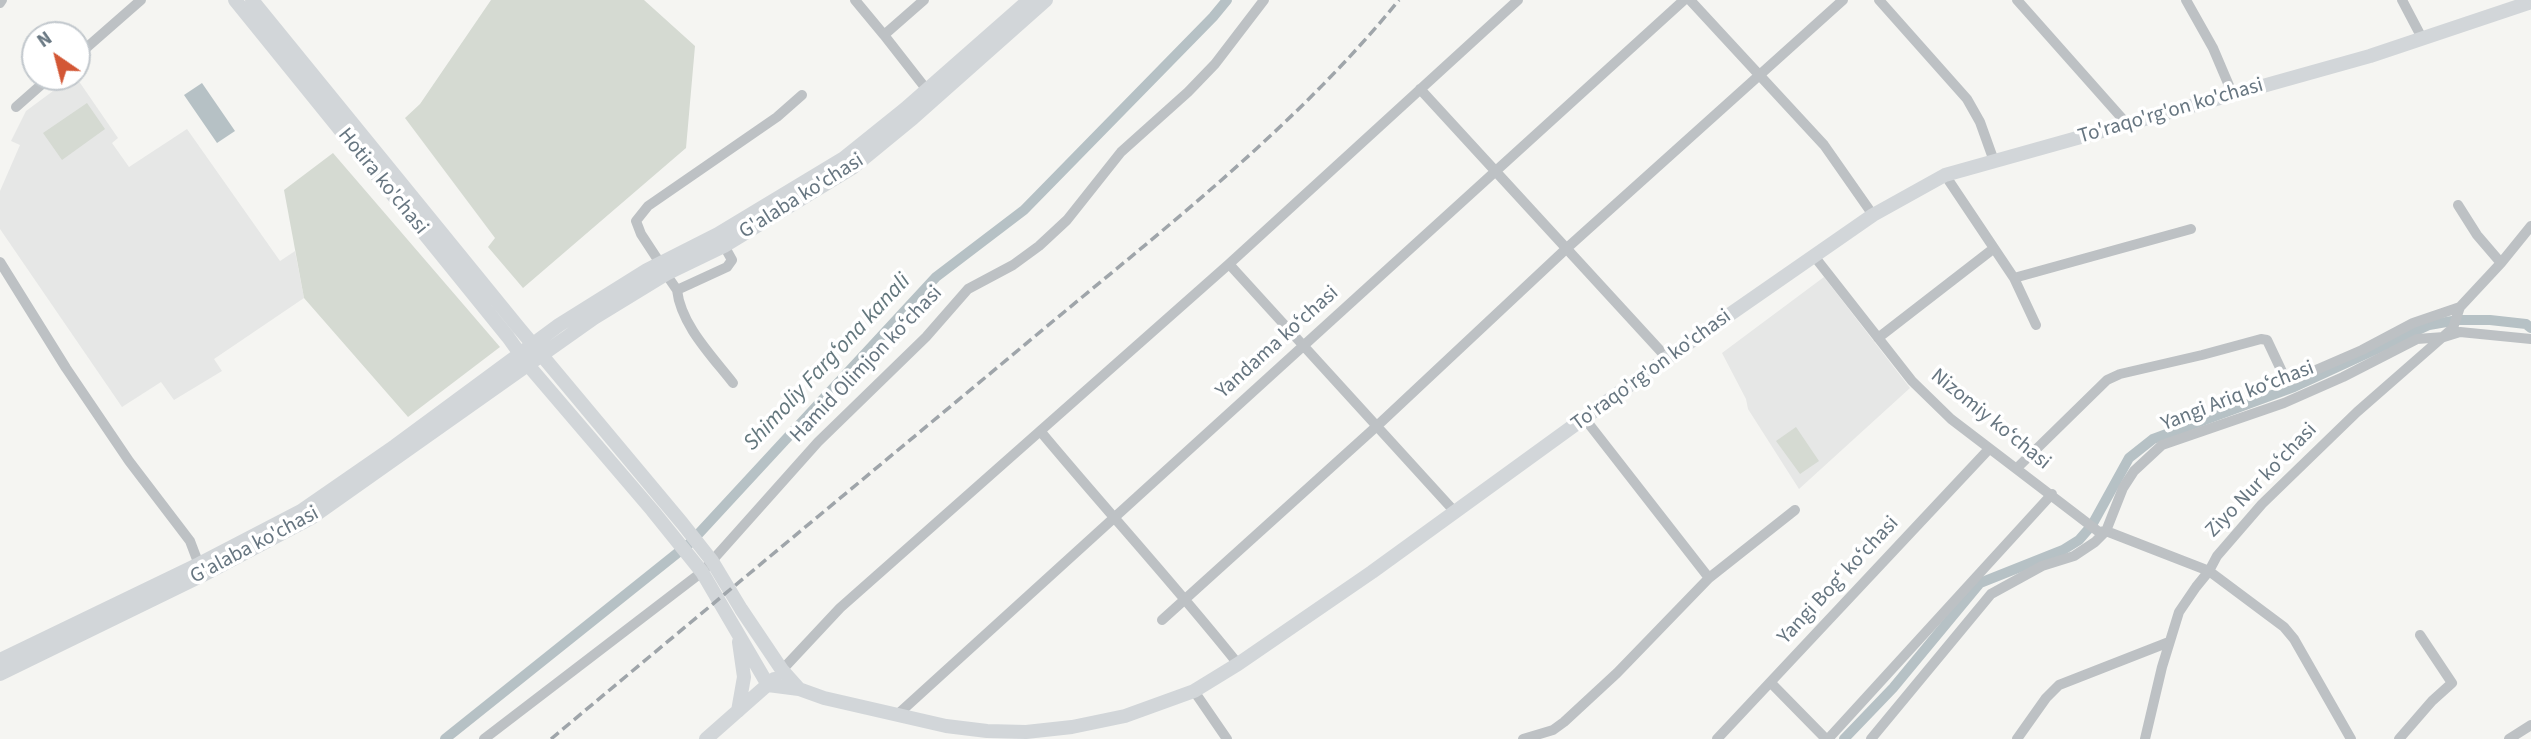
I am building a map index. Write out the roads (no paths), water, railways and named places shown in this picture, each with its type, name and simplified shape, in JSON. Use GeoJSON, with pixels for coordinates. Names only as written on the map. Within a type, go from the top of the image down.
{"type":"FeatureCollection","features":[{"type":"Feature","properties":{"kind":"main road","name":"Hotira ko'chasi"},"geometry":{"type":"LineString","coordinates":[[235,0],[524,359],[676,527]]}},
{"type":"Feature","properties":{"kind":"main road","name":"Hotira ko'chasi"},"geometry":{"type":"LineString","coordinates":[[252,0],[542,355],[676,527]]}},
{"type":"Feature","properties":{"kind":"main road","name":"G'alaba ko'chasi"},"geometry":{"type":"LineString","coordinates":[[721,240],[828,169],[927,90],[1029,0]]}},
{"type":"Feature","properties":{"kind":"main road","name":"G'alaba ko'chasi"},"geometry":{"type":"LineString","coordinates":[[563,331],[663,268],[721,240],[852,168],[913,118],[1046,0]]}},
{"type":"Feature","properties":{"kind":"main road","name":"To'raqo'rg'on ko'chasi"},"geometry":{"type":"LineString","coordinates":[[768,685],[799,689],[824,698],[946,726],[1026,732],[1072,727],[1125,716],[1194,691],[1238,664],[1455,512],[1873,215],[1945,175],[2370,56],[2530,2]]}},
{"type":"Feature","properties":{"kind":"main road"},"geometry":{"type":"LineString","coordinates":[[524,359],[532,343],[563,331]]}},
{"type":"Feature","properties":{"kind":"main road"},"geometry":{"type":"LineString","coordinates":[[524,359],[542,355],[563,331]]}},
{"type":"Feature","properties":{"kind":"main road","name":"G'alaba ko'chasi"},"geometry":{"type":"LineString","coordinates":[[0,674],[201,570],[301,511],[524,359]]}},
{"type":"Feature","properties":{"kind":"main road"},"geometry":{"type":"LineString","coordinates":[[676,527],[768,685]]}},
{"type":"Feature","properties":{"kind":"main road","name":"To'raqo'rg'on ko'chasi"},"geometry":{"type":"LineString","coordinates":[[676,527],[712,561],[782,670],[799,689]]}},
{"type":"Feature","properties":{"kind":"main road","name":"G'alaba ko'chasi"},"geometry":{"type":"LineString","coordinates":[[0,660],[201,570]]}},
{"type":"Feature","properties":{"kind":"main road"},"geometry":{"type":"LineString","coordinates":[[738,633],[744,677],[738,711]]}},
{"type":"Feature","properties":{"kind":"main road"},"geometry":{"type":"LineString","coordinates":[[713,737],[782,670]]}},
{"type":"Feature","properties":{"kind":"street"},"geometry":{"type":"LineString","coordinates":[[91,44],[141,0]]}},
{"type":"Feature","properties":{"kind":"street"},"geometry":{"type":"LineString","coordinates":[[855,0],[927,90]]}},
{"type":"Feature","properties":{"kind":"street"},"geometry":{"type":"LineString","coordinates":[[884,35],[924,0]]}},
{"type":"Feature","properties":{"kind":"street","name":"Hamid Olimjon koʻchasi"},"geometry":{"type":"LineString","coordinates":[[484,739],[702,572],[818,442],[926,337],[968,289],[1013,265],[1067,220],[1121,152],[1215,64],[1264,0]]}},
{"type":"Feature","properties":{"kind":"street"},"geometry":{"type":"LineString","coordinates":[[782,670],[840,608],[1229,264],[1518,0]]}},
{"type":"Feature","properties":{"kind":"street","name":"Yandama koʻchasi"},"geometry":{"type":"LineString","coordinates":[[897,715],[1684,0]]}},
{"type":"Feature","properties":{"kind":"street"},"geometry":{"type":"LineString","coordinates":[[1690,0],[1824,145],[1873,215]]}},
{"type":"Feature","properties":{"kind":"street"},"geometry":{"type":"LineString","coordinates":[[1162,620],[1378,425],[1567,248],[1843,0]]}},
{"type":"Feature","properties":{"kind":"street"},"geometry":{"type":"LineString","coordinates":[[1879,0],[1966,99],[1980,122],[1994,161]]}},
{"type":"Feature","properties":{"kind":"street"},"geometry":{"type":"LineString","coordinates":[[2017,0],[2128,125]]}},
{"type":"Feature","properties":{"kind":"street"},"geometry":{"type":"LineString","coordinates":[[2186,0],[2213,48],[2233,95]]}},
{"type":"Feature","properties":{"kind":"street"},"geometry":{"type":"LineString","coordinates":[[2402,0],[2422,38]]}},
{"type":"Feature","properties":{"kind":"street"},"geometry":{"type":"LineString","coordinates":[[1420,89],[1667,359]]}},
{"type":"Feature","properties":{"kind":"street"},"geometry":{"type":"LineString","coordinates":[[16,107],[34,91]]}},
{"type":"Feature","properties":{"kind":"street"},"geometry":{"type":"LineString","coordinates":[[733,383],[687,321],[678,300],[677,290],[641,234],[636,221],[649,206],[777,117],[802,95]]}},
{"type":"Feature","properties":{"kind":"street"},"geometry":{"type":"LineString","coordinates":[[1945,175],[2014,278],[2036,325]]}},
{"type":"Feature","properties":{"kind":"street"},"geometry":{"type":"LineString","coordinates":[[2458,205],[2501,263]]}},
{"type":"Feature","properties":{"kind":"street"},"geometry":{"type":"LineString","coordinates":[[2017,468],[2097,389],[2120,374],[2261,339],[2267,340],[2287,380],[2295,379],[2362,350],[2413,323],[2460,307],[2531,226]]}},
{"type":"Feature","properties":{"kind":"street"},"geometry":{"type":"LineString","coordinates":[[2014,278],[2190,229]]}},
{"type":"Feature","properties":{"kind":"street"},"geometry":{"type":"LineString","coordinates":[[677,290],[731,265],[732,260],[721,240]]}},
{"type":"Feature","properties":{"kind":"street"},"geometry":{"type":"LineString","coordinates":[[1878,338],[1993,249]]}},
{"type":"Feature","properties":{"kind":"street","name":"Nizomiy koʻchasi"},"geometry":{"type":"LineString","coordinates":[[1814,256],[1912,381],[1951,419],[2087,522],[2103,531],[2210,571],[2288,632],[2351,739]]}},
{"type":"Feature","properties":{"kind":"street"},"geometry":{"type":"LineString","coordinates":[[0,262],[66,368],[129,461],[190,541],[201,570]]}},
{"type":"Feature","properties":{"kind":"street"},"geometry":{"type":"LineString","coordinates":[[1229,264],[1455,512]]}},
{"type":"Feature","properties":{"kind":"street","name":"Ziyo Nur koʻchasi"},"geometry":{"type":"LineString","coordinates":[[2145,739],[2179,612],[2210,571],[2217,556],[2262,504],[2357,412],[2453,328],[2460,307]]}},
{"type":"Feature","properties":{"kind":"street","name":"Yangi Ariq koʻchasi"},"geometry":{"type":"LineString","coordinates":[[1871,739],[1991,594],[2042,566],[2074,556],[2095,542],[2123,488],[2152,452],[2162,445],[2284,403],[2417,340],[2460,332],[2531,338]]}},
{"type":"Feature","properties":{"kind":"street"},"geometry":{"type":"LineString","coordinates":[[1585,419],[1709,578]]}},
{"type":"Feature","properties":{"kind":"street"},"geometry":{"type":"LineString","coordinates":[[1041,432],[1113,518],[1185,597],[1238,664]]}},
{"type":"Feature","properties":{"kind":"street","name":"Yangi Bogʻ koʻchasi"},"geometry":{"type":"LineString","coordinates":[[1717,739],[1989,449]]}},
{"type":"Feature","properties":{"kind":"street"},"geometry":{"type":"LineString","coordinates":[[1771,683],[1827,739],[2052,494]]}},
{"type":"Feature","properties":{"kind":"street"},"geometry":{"type":"LineString","coordinates":[[1523,739],[1553,730],[1564,722],[1617,673],[1709,578],[1795,510]]}},
{"type":"Feature","properties":{"kind":"street"},"geometry":{"type":"LineString","coordinates":[[2399,739],[2426,707],[2452,683],[2420,635]]}},
{"type":"Feature","properties":{"kind":"street"},"geometry":{"type":"LineString","coordinates":[[2017,739],[2046,698],[2059,685],[2169,642]]}},
{"type":"Feature","properties":{"kind":"street"},"geometry":{"type":"LineString","coordinates":[[1194,691],[1227,739]]}},
{"type":"Feature","properties":{"kind":"street"},"geometry":{"type":"LineString","coordinates":[[2509,739],[2531,725]]}},
{"type":"Feature","properties":{"kind":"waterway","name":"Shimoliy Fargʻona kanali"},"geometry":{"type":"LineString","coordinates":[[445,739],[690,543],[936,277],[1024,210],[1227,0]]}},
{"type":"Feature","properties":{"kind":"waterway"},"geometry":{"type":"LineString","coordinates":[[1844,739],[1893,688],[1980,583],[2063,550],[2079,540],[2092,525],[2129,458],[2153,439],[2294,387],[2429,325],[2458,320],[2490,320],[2526,324],[2531,328]]}},
{"type":"Feature","properties":{"kind":"railway"},"geometry":{"type":"LineString","coordinates":[[551,739],[1225,177],[1316,92],[1399,0]]}}]}
